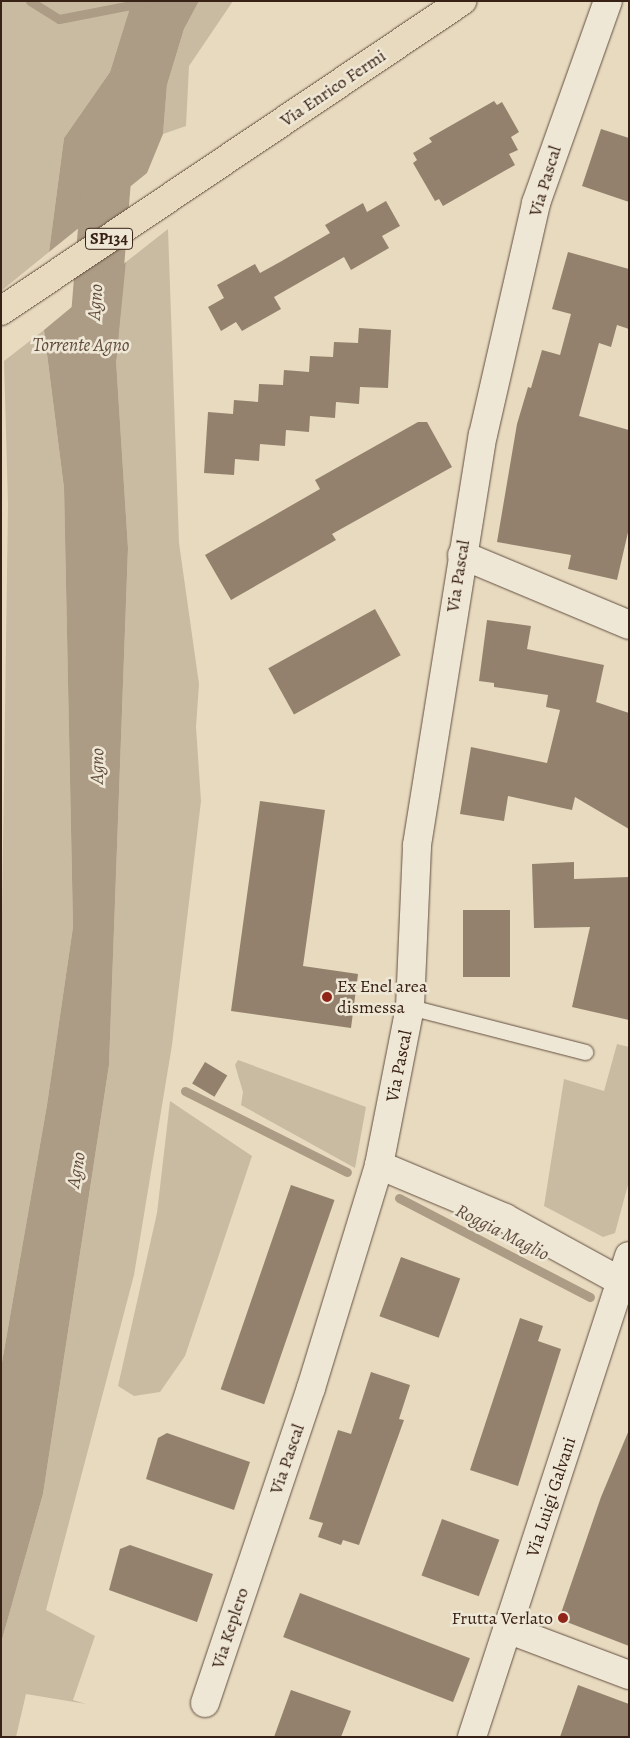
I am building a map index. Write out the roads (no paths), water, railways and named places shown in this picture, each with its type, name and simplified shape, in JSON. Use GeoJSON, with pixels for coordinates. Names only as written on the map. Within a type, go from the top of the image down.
{"type":"FeatureCollection","features":[{"type":"Feature","properties":{"kind":"main road","name":"Via Enrico Fermi"},"geometry":{"type":"LineString","coordinates":[[7,307],[462,1]]}},
{"type":"Feature","properties":{"kind":"street","name":"Via Pascal"},"geometry":{"type":"LineString","coordinates":[[255,1552],[311,1388],[379,1165],[410,1008],[417,844],[462,555],[483,435],[536,203],[608,1]]}},
{"type":"Feature","properties":{"kind":"street"},"geometry":{"type":"LineString","coordinates":[[462,555],[629,625]]}},
{"type":"Feature","properties":{"kind":"street"},"geometry":{"type":"LineString","coordinates":[[379,1165],[505,1218],[626,1274]]}},
{"type":"Feature","properties":{"kind":"street","name":"Via Luigi Galvani"},"geometry":{"type":"LineString","coordinates":[[472,1737],[626,1274]]}},
{"type":"Feature","properties":{"kind":"street","name":"Via Keplero"},"geometry":{"type":"LineString","coordinates":[[205,1703],[255,1552]]}},
{"type":"Feature","properties":{"kind":"street"},"geometry":{"type":"LineString","coordinates":[[507,1629],[629,1675]]}},
{"type":"Feature","properties":{"kind":"lane"},"geometry":{"type":"LineString","coordinates":[[410,1008],[585,1052]]}},
{"type":"Feature","properties":{"kind":"water"},"geometry":{"type":"Polygon","coordinates":[[[132,1],[199,1],[184,29],[167,85],[163,134],[147,173],[49,252],[64,138],[110,72],[132,1]]]}},
{"type":"Feature","properties":{"kind":"water","name":"Torrente Agno"},"geometry":{"type":"Polygon","coordinates":[[[126,262],[116,360],[128,548],[109,1065],[43,1494],[1,1643],[1,1368],[47,1105],[73,927],[64,488],[44,330],[126,262]]]}},
{"type":"Feature","properties":{"kind":"waterway"},"geometry":{"type":"LineString","coordinates":[[30,1],[59,19],[152,1]]}},
{"type":"Feature","properties":{"kind":"waterway","name":"Agno"},"geometry":{"type":"LineString","coordinates":[[92,353],[109,142]]}},
{"type":"Feature","properties":{"kind":"waterway","name":"Roggia Maglio"},"geometry":{"type":"LineString","coordinates":[[185,1091],[347,1172]]}},
{"type":"Feature","properties":{"kind":"waterway","name":"Roggia Maglio"},"geometry":{"type":"LineString","coordinates":[[399,1198],[590,1297]]}},
{"type":"Feature","properties":{"kind":"place","name":"Ex Enel area dismessa"},"geometry":{"type":"Point","coordinates":[327,997]}},
{"type":"Feature","properties":{"kind":"place","name":"Frutta Verlato"},"geometry":{"type":"Point","coordinates":[563,1618]}}]}
